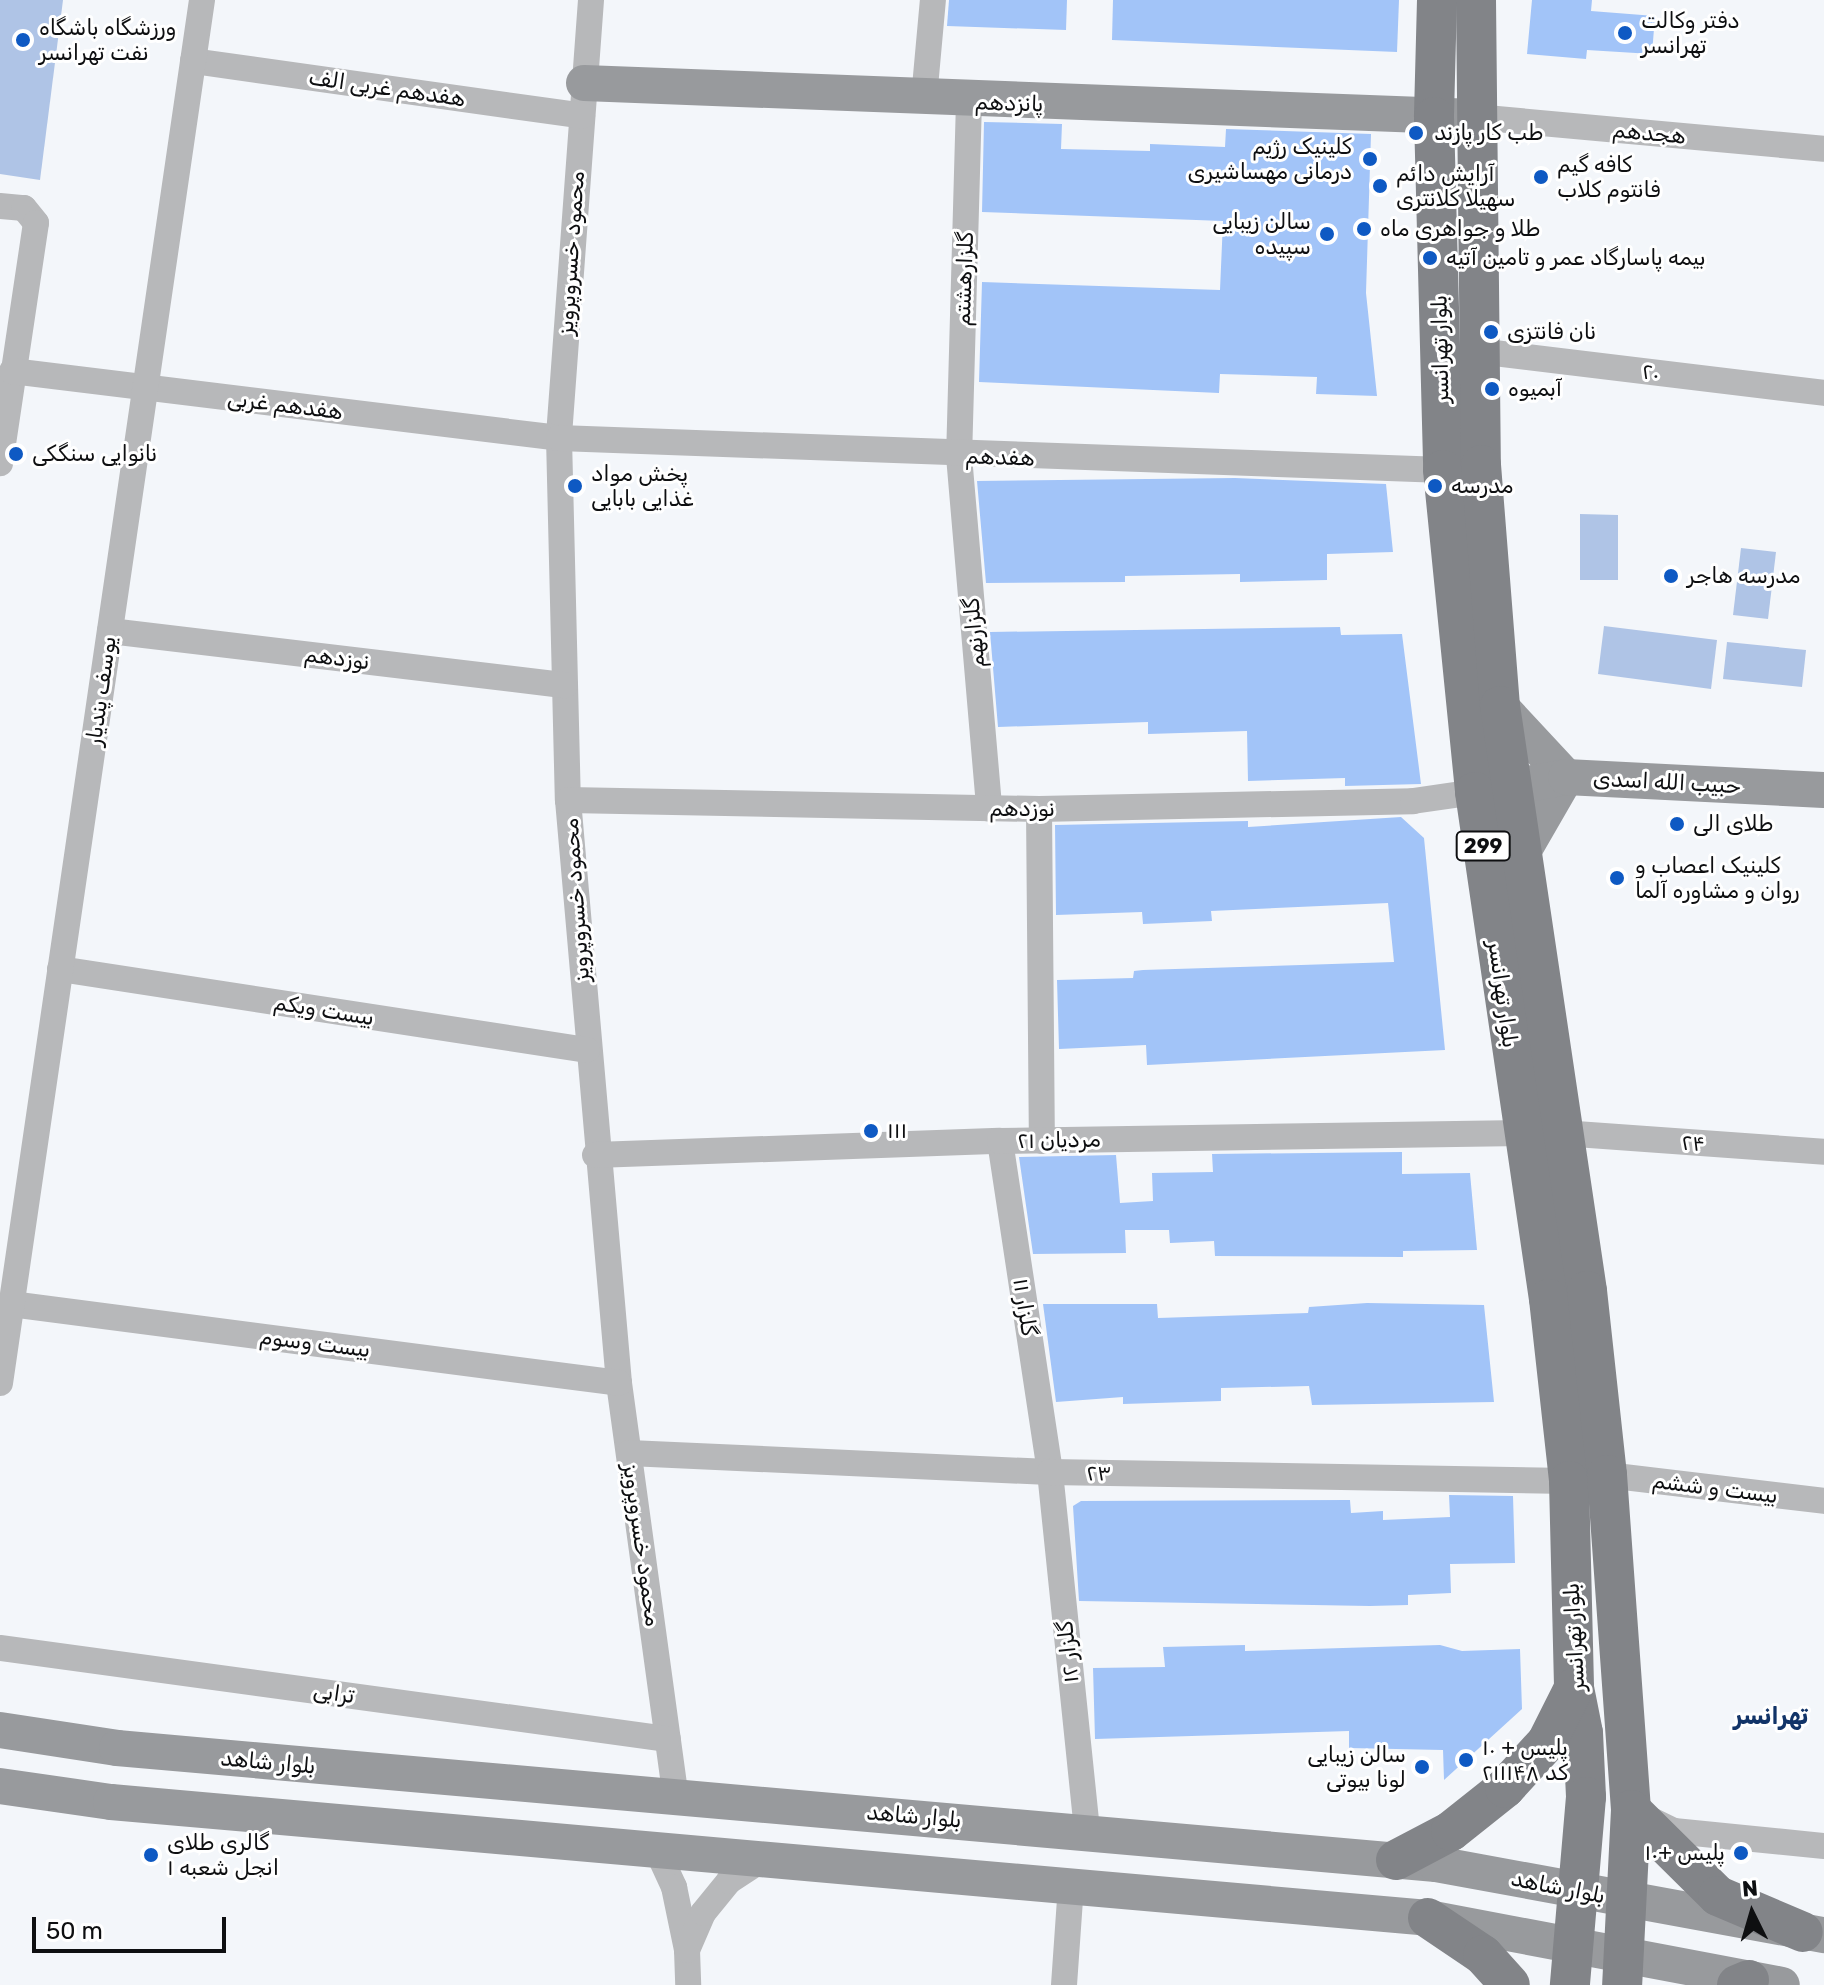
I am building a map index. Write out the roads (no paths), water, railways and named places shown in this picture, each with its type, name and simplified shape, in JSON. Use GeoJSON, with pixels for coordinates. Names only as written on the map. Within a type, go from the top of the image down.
{"type":"FeatureCollection","features":[{"type":"Feature","properties":{"kind":"main road","name":"بلوار تهرانسر"},"geometry":{"type":"LineString","coordinates":[[1437,0],[1434,117],[1443,470],[1492,732]]}},
{"type":"Feature","properties":{"kind":"main road","name":"بلوار تهرانسر"},"geometry":{"type":"LineString","coordinates":[[1476,0],[1478,351],[1492,732],[1542,1133],[1549,1299],[1588,1478],[1631,1810],[1623,1969]]}},
{"type":"Feature","properties":{"kind":"main road","name":"پانزدهم"},"geometry":{"type":"LineString","coordinates":[[583,99],[924,98],[1475,117]]}},
{"type":"Feature","properties":{"kind":"main road"},"geometry":{"type":"LineString","coordinates":[[1492,732],[1566,777],[1501,817]]}},
{"type":"Feature","properties":{"kind":"main road","name":"حبیب الله اسدی"},"geometry":{"type":"LineString","coordinates":[[1501,817],[1566,777],[1824,790]]}},
{"type":"Feature","properties":{"kind":"main road","name":"بلوار تهرانسر"},"geometry":{"type":"LineString","coordinates":[[1570,1985],[1586,1797],[1583,1733],[1574,1688],[1588,1478]]}},
{"type":"Feature","properties":{"kind":"main road"},"geometry":{"type":"LineString","coordinates":[[1396,1860],[1451,1831],[1505,1788],[1547,1742],[1574,1688]]}},
{"type":"Feature","properties":{"kind":"main road","name":"بلوار شاهد"},"geometry":{"type":"LineString","coordinates":[[0,1730],[117,1748],[1436,1864],[1814,1933]]}},
{"type":"Feature","properties":{"kind":"main road"},"geometry":{"type":"LineString","coordinates":[[0,1786],[111,1802],[1428,1918],[1573,1943],[1623,1969],[1756,1983]]}},
{"type":"Feature","properties":{"kind":"main road"},"geometry":{"type":"LineString","coordinates":[[1631,1810],[1718,1896],[1814,1933]]}},
{"type":"Feature","properties":{"kind":"main road"},"geometry":{"type":"LineString","coordinates":[[1428,1918],[1436,1864]]}},
{"type":"Feature","properties":{"kind":"main road"},"geometry":{"type":"LineString","coordinates":[[1428,1918],[1483,1955],[1510,1985]]}},
{"type":"Feature","properties":{"kind":"street","name":"یوسف پندیار"},"geometry":{"type":"LineString","coordinates":[[0,1383],[202,0]]}},
{"type":"Feature","properties":{"kind":"street","name":"محمود خسروپرویز"},"geometry":{"type":"LineString","coordinates":[[591,0],[559,438],[568,800],[595,1155],[619,1383],[676,1797]]}},
{"type":"Feature","properties":{"kind":"street"},"geometry":{"type":"LineString","coordinates":[[924,98],[933,0]]}},
{"type":"Feature","properties":{"kind":"street","name":"هفدهم غربی الف"},"geometry":{"type":"LineString","coordinates":[[193,61],[583,99]]}},
{"type":"Feature","properties":{"kind":"street","name":"گلزارهشتم"},"geometry":{"type":"LineString","coordinates":[[959,456],[969,101]]}},
{"type":"Feature","properties":{"kind":"street","name":"هجدهم"},"geometry":{"type":"LineString","coordinates":[[1475,117],[1824,149]]}},
{"type":"Feature","properties":{"kind":"street"},"geometry":{"type":"LineString","coordinates":[[0,206],[34,214],[0,463]]}},
{"type":"Feature","properties":{"kind":"street","name":"۲۰"},"geometry":{"type":"LineString","coordinates":[[1478,351],[1824,393]]}},
{"type":"Feature","properties":{"kind":"street","name":"هفدهم غربی"},"geometry":{"type":"LineString","coordinates":[[12,371],[559,438]]}},
{"type":"Feature","properties":{"kind":"street","name":"هفدهم"},"geometry":{"type":"LineString","coordinates":[[559,438],[959,456],[1443,470]]}},
{"type":"Feature","properties":{"kind":"street","name":"گلزارنهم"},"geometry":{"type":"LineString","coordinates":[[959,456],[989,809]]}},
{"type":"Feature","properties":{"kind":"street","name":"نوزدهم"},"geometry":{"type":"LineString","coordinates":[[110,631],[565,685]]}},
{"type":"Feature","properties":{"kind":"street","name":"نوزدهم"},"geometry":{"type":"LineString","coordinates":[[568,800],[989,809],[1413,801],[1501,817]]}},
{"type":"Feature","properties":{"kind":"street"},"geometry":{"type":"LineString","coordinates":[[1039,809],[1042,1141]]}},
{"type":"Feature","properties":{"kind":"street","name":"بیست ویکم"},"geometry":{"type":"LineString","coordinates":[[60,969],[587,1050]]}},
{"type":"Feature","properties":{"kind":"street","name":"۲۱ مردیان"},"geometry":{"type":"LineString","coordinates":[[595,1155],[1000,1141],[1542,1133]]}},
{"type":"Feature","properties":{"kind":"street","name":"۲۴"},"geometry":{"type":"LineString","coordinates":[[1542,1133],[1824,1152]]}},
{"type":"Feature","properties":{"kind":"street","name":"گلزار ۱۱"},"geometry":{"type":"LineString","coordinates":[[1000,1141],[1050,1472]]}},
{"type":"Feature","properties":{"kind":"street","name":"بیست وسوم"},"geometry":{"type":"LineString","coordinates":[[11,1304],[619,1383]]}},
{"type":"Feature","properties":{"kind":"street","name":"۲۳"},"geometry":{"type":"LineString","coordinates":[[629,1453],[1050,1472],[1588,1478]]}},
{"type":"Feature","properties":{"kind":"street","name":"گلزار ۱۲"},"geometry":{"type":"LineString","coordinates":[[1050,1472],[1087,1831]]}},
{"type":"Feature","properties":{"kind":"street","name":"بیست و ششم"},"geometry":{"type":"LineString","coordinates":[[1588,1478],[1824,1501]]}},
{"type":"Feature","properties":{"kind":"street","name":"ترابی"},"geometry":{"type":"LineString","coordinates":[[0,1648],[668,1739]]}},
{"type":"Feature","properties":{"kind":"street"},"geometry":{"type":"LineString","coordinates":[[1631,1810],[1674,1831],[1824,1846]]}},
{"type":"Feature","properties":{"kind":"street"},"geometry":{"type":"LineString","coordinates":[[657,1850],[674,1887],[687,1950],[688,1985]]}},
{"type":"Feature","properties":{"kind":"street"},"geometry":{"type":"LineString","coordinates":[[687,1950],[712,1902],[729,1881],[763,1859]]}},
{"type":"Feature","properties":{"kind":"street"},"geometry":{"type":"LineString","coordinates":[[1064,1985],[1071,1886]]}},
{"type":"Feature","properties":{"kind":"place","name":"دفتر وکالت تهرانسر"},"geometry":{"type":"Point","coordinates":[1625,33]}},
{"type":"Feature","properties":{"kind":"place","name":"ورزشگاه باشگاه نفت تهرانسر"},"geometry":{"type":"Point","coordinates":[23,40]}},
{"type":"Feature","properties":{"kind":"place","name":"طب کار پازند"},"geometry":{"type":"Point","coordinates":[1416,133]}},
{"type":"Feature","properties":{"kind":"place","name":"کلینیک رژیم درمانی مهساشیری"},"geometry":{"type":"Point","coordinates":[1370,159]}},
{"type":"Feature","properties":{"kind":"place","name":"کافه گیم فانتوم کلاب"},"geometry":{"type":"Point","coordinates":[1541,177]}},
{"type":"Feature","properties":{"kind":"place","name":"آرایش دائم سهیلا کلانتری"},"geometry":{"type":"Point","coordinates":[1380,186]}},
{"type":"Feature","properties":{"kind":"place","name":"طلا و جواهری ماه"},"geometry":{"type":"Point","coordinates":[1364,229]}},
{"type":"Feature","properties":{"kind":"place","name":"سالن زیبایی سپیده"},"geometry":{"type":"Point","coordinates":[1327,234]}},
{"type":"Feature","properties":{"kind":"place","name":"بیمه پاسارگاد عمر و تامین آتیه"},"geometry":{"type":"Point","coordinates":[1430,258]}},
{"type":"Feature","properties":{"kind":"place","name":"نان فانتزی"},"geometry":{"type":"Point","coordinates":[1491,332]}},
{"type":"Feature","properties":{"kind":"place","name":"آبمیوه"},"geometry":{"type":"Point","coordinates":[1492,389]}},
{"type":"Feature","properties":{"kind":"place","name":"نانوایی سنگکی"},"geometry":{"type":"Point","coordinates":[16,454]}},
{"type":"Feature","properties":{"kind":"place","name":"پخش مواد غذایی بابایی"},"geometry":{"type":"Point","coordinates":[575,486]}},
{"type":"Feature","properties":{"kind":"place","name":"مدرسه"},"geometry":{"type":"Point","coordinates":[1435,486]}},
{"type":"Feature","properties":{"kind":"place","name":"مدرسه هاجر"},"geometry":{"type":"Point","coordinates":[1671,576]}},
{"type":"Feature","properties":{"kind":"place","name":"طلای الی"},"geometry":{"type":"Point","coordinates":[1677,824]}},
{"type":"Feature","properties":{"kind":"place","name":"کلینیک اعصاب و روان و مشاوره آلما"},"geometry":{"type":"Point","coordinates":[1617,878]}},
{"type":"Feature","properties":{"kind":"place","name":"۱۱۱"},"geometry":{"type":"Point","coordinates":[871,1131]}},
{"type":"Feature","properties":{"kind":"place","name":"پلیس + ۱۰ کد ۲۱۱۱۴۸"},"geometry":{"type":"Point","coordinates":[1466,1760]}},
{"type":"Feature","properties":{"kind":"place","name":"سالن زیبایی لونا بیوتی"},"geometry":{"type":"Point","coordinates":[1422,1767]}},
{"type":"Feature","properties":{"kind":"place","name":"پلیس +۱۰"},"geometry":{"type":"Point","coordinates":[1741,1853]}},
{"type":"Feature","properties":{"kind":"place","name":"گالری طلای انجل شعبه ۱"},"geometry":{"type":"Point","coordinates":[151,1855]}},
{"type":"Feature","properties":{"kind":"district","name":"تهرانسر"},"geometry":{"type":"Point","coordinates":[1771,1717]}}]}
